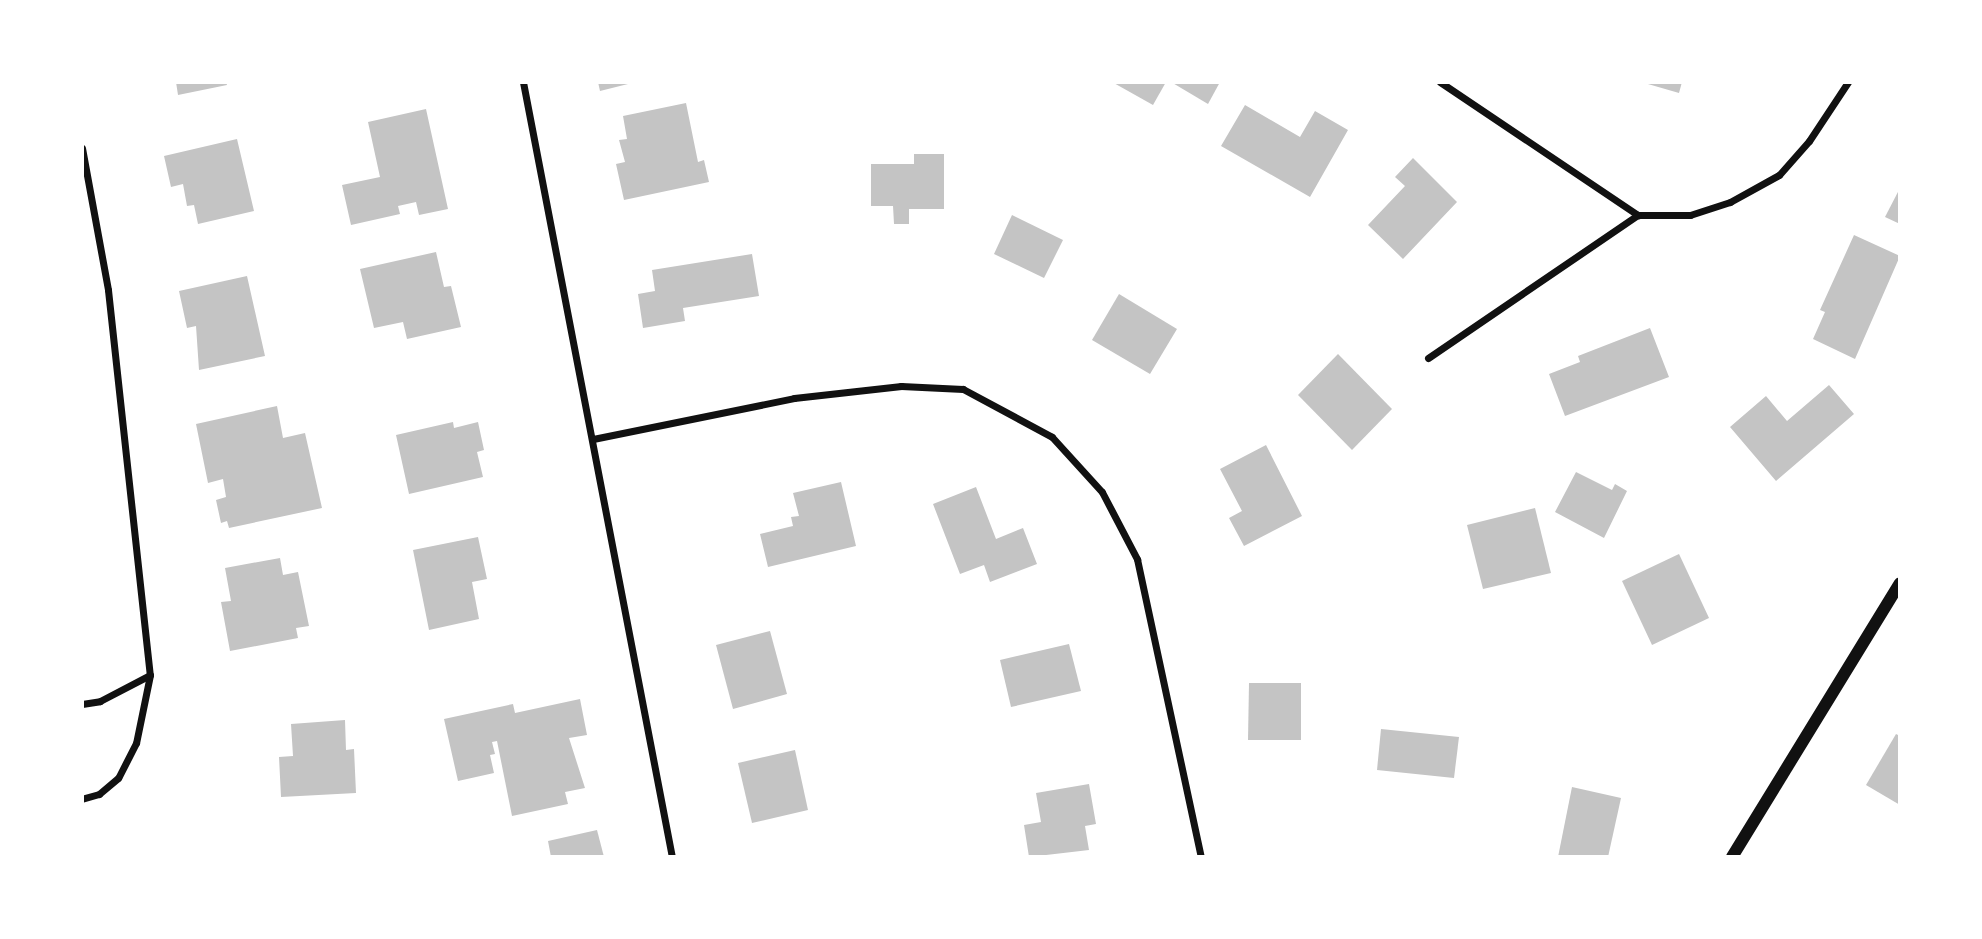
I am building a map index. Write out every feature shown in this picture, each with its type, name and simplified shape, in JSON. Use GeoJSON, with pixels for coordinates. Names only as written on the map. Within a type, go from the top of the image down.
{"type":"FeatureCollection","features":[{"type":"Feature","properties":{"kind":"street"},"geometry":{"type":"LineString","coordinates":[[523,82],[672,857]]}},
{"type":"Feature","properties":{"kind":"street"},"geometry":{"type":"LineString","coordinates":[[1440,82],[1638,215],[1690,215],[1730,202],[1779,174],[1809,141],[1848,82]]}},
{"type":"Feature","properties":{"kind":"street"},"geometry":{"type":"LineString","coordinates":[[82,148],[108,290],[150,675],[136,743],[118,778],[99,794],[82,799]]}},
{"type":"Feature","properties":{"kind":"street"},"geometry":{"type":"LineString","coordinates":[[1428,358],[1638,215]]}},
{"type":"Feature","properties":{"kind":"street"},"geometry":{"type":"LineString","coordinates":[[593,439],[794,398],[901,386],[962,389],[1052,437],[1102,492],[1137,559],[1201,857]]}},
{"type":"Feature","properties":{"kind":"street"},"geometry":{"type":"LineString","coordinates":[[1732,857],[1900,583]]}},
{"type":"Feature","properties":{"kind":"street"},"geometry":{"type":"LineString","coordinates":[[82,704],[150,675]]}},
{"type":"Feature","properties":{"kind":"building"},"geometry":{"type":"Polygon","coordinates":[[[176,82],[226,82],[227,85],[178,95],[176,82]]]}},
{"type":"Feature","properties":{"kind":"building"},"geometry":{"type":"Polygon","coordinates":[[[598,82],[632,82],[632,83],[600,91],[598,82]]]}},
{"type":"Feature","properties":{"kind":"building"},"geometry":{"type":"Polygon","coordinates":[[[1112,82],[1166,82],[1153,105],[1112,82]]]}},
{"type":"Feature","properties":{"kind":"building"},"geometry":{"type":"Polygon","coordinates":[[[1171,82],[1220,82],[1208,104],[1171,82]]]}},
{"type":"Feature","properties":{"kind":"building"},"geometry":{"type":"Polygon","coordinates":[[[1641,82],[1682,82],[1679,93],[1641,82]]]}},
{"type":"Feature","properties":{"kind":"building"},"geometry":{"type":"Polygon","coordinates":[[[686,103],[698,162],[704,160],[709,182],[624,200],[616,164],[625,162],[619,140],[627,139],[623,116],[686,103]]]}},
{"type":"Feature","properties":{"kind":"building"},"geometry":{"type":"Polygon","coordinates":[[[1245,105],[1300,137],[1315,111],[1348,130],[1310,197],[1221,146],[1245,105]]]}},
{"type":"Feature","properties":{"kind":"building"},"geometry":{"type":"Polygon","coordinates":[[[426,109],[448,209],[419,215],[416,202],[398,206],[400,214],[351,225],[342,185],[380,177],[368,122],[426,109]]]}},
{"type":"Feature","properties":{"kind":"building"},"geometry":{"type":"Polygon","coordinates":[[[237,139],[254,211],[198,224],[194,205],[187,206],[183,184],[171,187],[164,156],[237,139]]]}},
{"type":"Feature","properties":{"kind":"building"},"geometry":{"type":"Polygon","coordinates":[[[914,154],[944,154],[944,209],[909,209],[909,224],[894,224],[893,206],[871,206],[871,164],[914,164],[914,154]]]}},
{"type":"Feature","properties":{"kind":"building"},"geometry":{"type":"Polygon","coordinates":[[[1413,158],[1457,202],[1403,259],[1368,225],[1405,186],[1395,177],[1413,158]]]}},
{"type":"Feature","properties":{"kind":"building"},"geometry":{"type":"Polygon","coordinates":[[[1900,188],[1900,224],[1885,217],[1900,188]]]}},
{"type":"Feature","properties":{"kind":"building"},"geometry":{"type":"Polygon","coordinates":[[[1012,215],[1063,240],[1044,278],[994,254],[1012,215]]]}},
{"type":"Feature","properties":{"kind":"building"},"geometry":{"type":"Polygon","coordinates":[[[1854,235],[1900,256],[1855,359],[1813,339],[1825,312],[1820,310],[1854,235]]]}},
{"type":"Feature","properties":{"kind":"building"},"geometry":{"type":"Polygon","coordinates":[[[436,252],[444,287],[451,286],[461,327],[407,339],[403,322],[374,328],[360,269],[436,252]]]}},
{"type":"Feature","properties":{"kind":"building"},"geometry":{"type":"Polygon","coordinates":[[[752,254],[759,296],[683,308],[685,321],[643,328],[638,294],[655,291],[652,270],[752,254]]]}},
{"type":"Feature","properties":{"kind":"building"},"geometry":{"type":"Polygon","coordinates":[[[247,276],[265,356],[199,370],[196,326],[187,328],[179,291],[247,276]]]}},
{"type":"Feature","properties":{"kind":"building"},"geometry":{"type":"Polygon","coordinates":[[[1119,294],[1177,329],[1150,374],[1092,340],[1119,294]]]}},
{"type":"Feature","properties":{"kind":"building"},"geometry":{"type":"Polygon","coordinates":[[[1650,328],[1669,377],[1565,416],[1549,374],[1580,362],[1578,356],[1650,328]]]}},
{"type":"Feature","properties":{"kind":"building"},"geometry":{"type":"Polygon","coordinates":[[[1338,354],[1392,409],[1352,450],[1298,395],[1338,354]]]}},
{"type":"Feature","properties":{"kind":"building"},"geometry":{"type":"Polygon","coordinates":[[[1829,385],[1854,414],[1776,481],[1730,427],[1766,396],[1787,421],[1829,385]]]}},
{"type":"Feature","properties":{"kind":"building"},"geometry":{"type":"Polygon","coordinates":[[[277,406],[283,438],[305,433],[322,508],[229,528],[227,521],[221,523],[216,500],[226,497],[223,479],[208,483],[196,424],[277,406]]]}},
{"type":"Feature","properties":{"kind":"building"},"geometry":{"type":"Polygon","coordinates":[[[453,422],[454,428],[478,422],[484,450],[477,452],[483,477],[409,494],[396,435],[453,422]]]}},
{"type":"Feature","properties":{"kind":"building"},"geometry":{"type":"Polygon","coordinates":[[[1266,445],[1302,516],[1244,546],[1229,518],[1242,511],[1220,469],[1266,445]]]}},
{"type":"Feature","properties":{"kind":"building"},"geometry":{"type":"Polygon","coordinates":[[[1576,472],[1612,490],[1615,484],[1627,491],[1604,538],[1555,512],[1576,472]]]}},
{"type":"Feature","properties":{"kind":"building"},"geometry":{"type":"Polygon","coordinates":[[[841,482],[856,546],[768,567],[760,534],[793,526],[791,517],[799,516],[793,493],[841,482]]]}},
{"type":"Feature","properties":{"kind":"building"},"geometry":{"type":"Polygon","coordinates":[[[976,487],[996,539],[1023,528],[1037,564],[990,582],[984,565],[960,574],[933,504],[976,487]]]}},
{"type":"Feature","properties":{"kind":"building"},"geometry":{"type":"Polygon","coordinates":[[[1535,508],[1551,573],[1483,589],[1467,525],[1535,508]]]}},
{"type":"Feature","properties":{"kind":"building"},"geometry":{"type":"Polygon","coordinates":[[[478,537],[487,579],[472,582],[479,619],[429,630],[413,550],[478,537]]]}},
{"type":"Feature","properties":{"kind":"building"},"geometry":{"type":"Polygon","coordinates":[[[1679,554],[1709,618],[1652,645],[1622,581],[1679,554]]]}},
{"type":"Feature","properties":{"kind":"building"},"geometry":{"type":"Polygon","coordinates":[[[280,558],[283,575],[298,572],[309,626],[296,628],[298,638],[230,651],[221,602],[231,601],[225,568],[280,558]]]}},
{"type":"Feature","properties":{"kind":"building"},"geometry":{"type":"Polygon","coordinates":[[[770,631],[787,694],[733,709],[716,645],[770,631]]]}},
{"type":"Feature","properties":{"kind":"building"},"geometry":{"type":"Polygon","coordinates":[[[1069,644],[1081,691],[1011,707],[1000,660],[1069,644]]]}},
{"type":"Feature","properties":{"kind":"building"},"geometry":{"type":"Polygon","coordinates":[[[1249,683],[1301,683],[1301,740],[1248,740],[1249,683]]]}},
{"type":"Feature","properties":{"kind":"building"},"geometry":{"type":"Polygon","coordinates":[[[580,699],[587,735],[569,738],[585,788],[565,792],[568,804],[512,816],[497,741],[492,742],[495,754],[490,755],[494,773],[458,781],[444,719],[513,704],[515,713],[580,699]]]}},
{"type":"Feature","properties":{"kind":"building"},"geometry":{"type":"Polygon","coordinates":[[[345,720],[346,750],[354,749],[356,793],[281,797],[279,757],[293,756],[291,724],[345,720]]]}},
{"type":"Feature","properties":{"kind":"building"},"geometry":{"type":"Polygon","coordinates":[[[1381,729],[1459,737],[1454,778],[1377,770],[1381,729]]]}},
{"type":"Feature","properties":{"kind":"building"},"geometry":{"type":"Polygon","coordinates":[[[1896,734],[1900,736],[1900,805],[1866,785],[1896,734]]]}},
{"type":"Feature","properties":{"kind":"building"},"geometry":{"type":"Polygon","coordinates":[[[795,750],[808,810],[752,823],[738,763],[795,750]]]}},
{"type":"Feature","properties":{"kind":"building"},"geometry":{"type":"Polygon","coordinates":[[[1089,784],[1096,824],[1085,826],[1089,850],[1029,857],[1024,825],[1041,822],[1036,793],[1089,784]]]}},
{"type":"Feature","properties":{"kind":"building"},"geometry":{"type":"Polygon","coordinates":[[[1572,787],[1621,798],[1608,857],[1558,857],[1572,787]]]}},
{"type":"Feature","properties":{"kind":"building"},"geometry":{"type":"Polygon","coordinates":[[[597,830],[604,857],[551,857],[548,841],[597,830]]]}}]}
